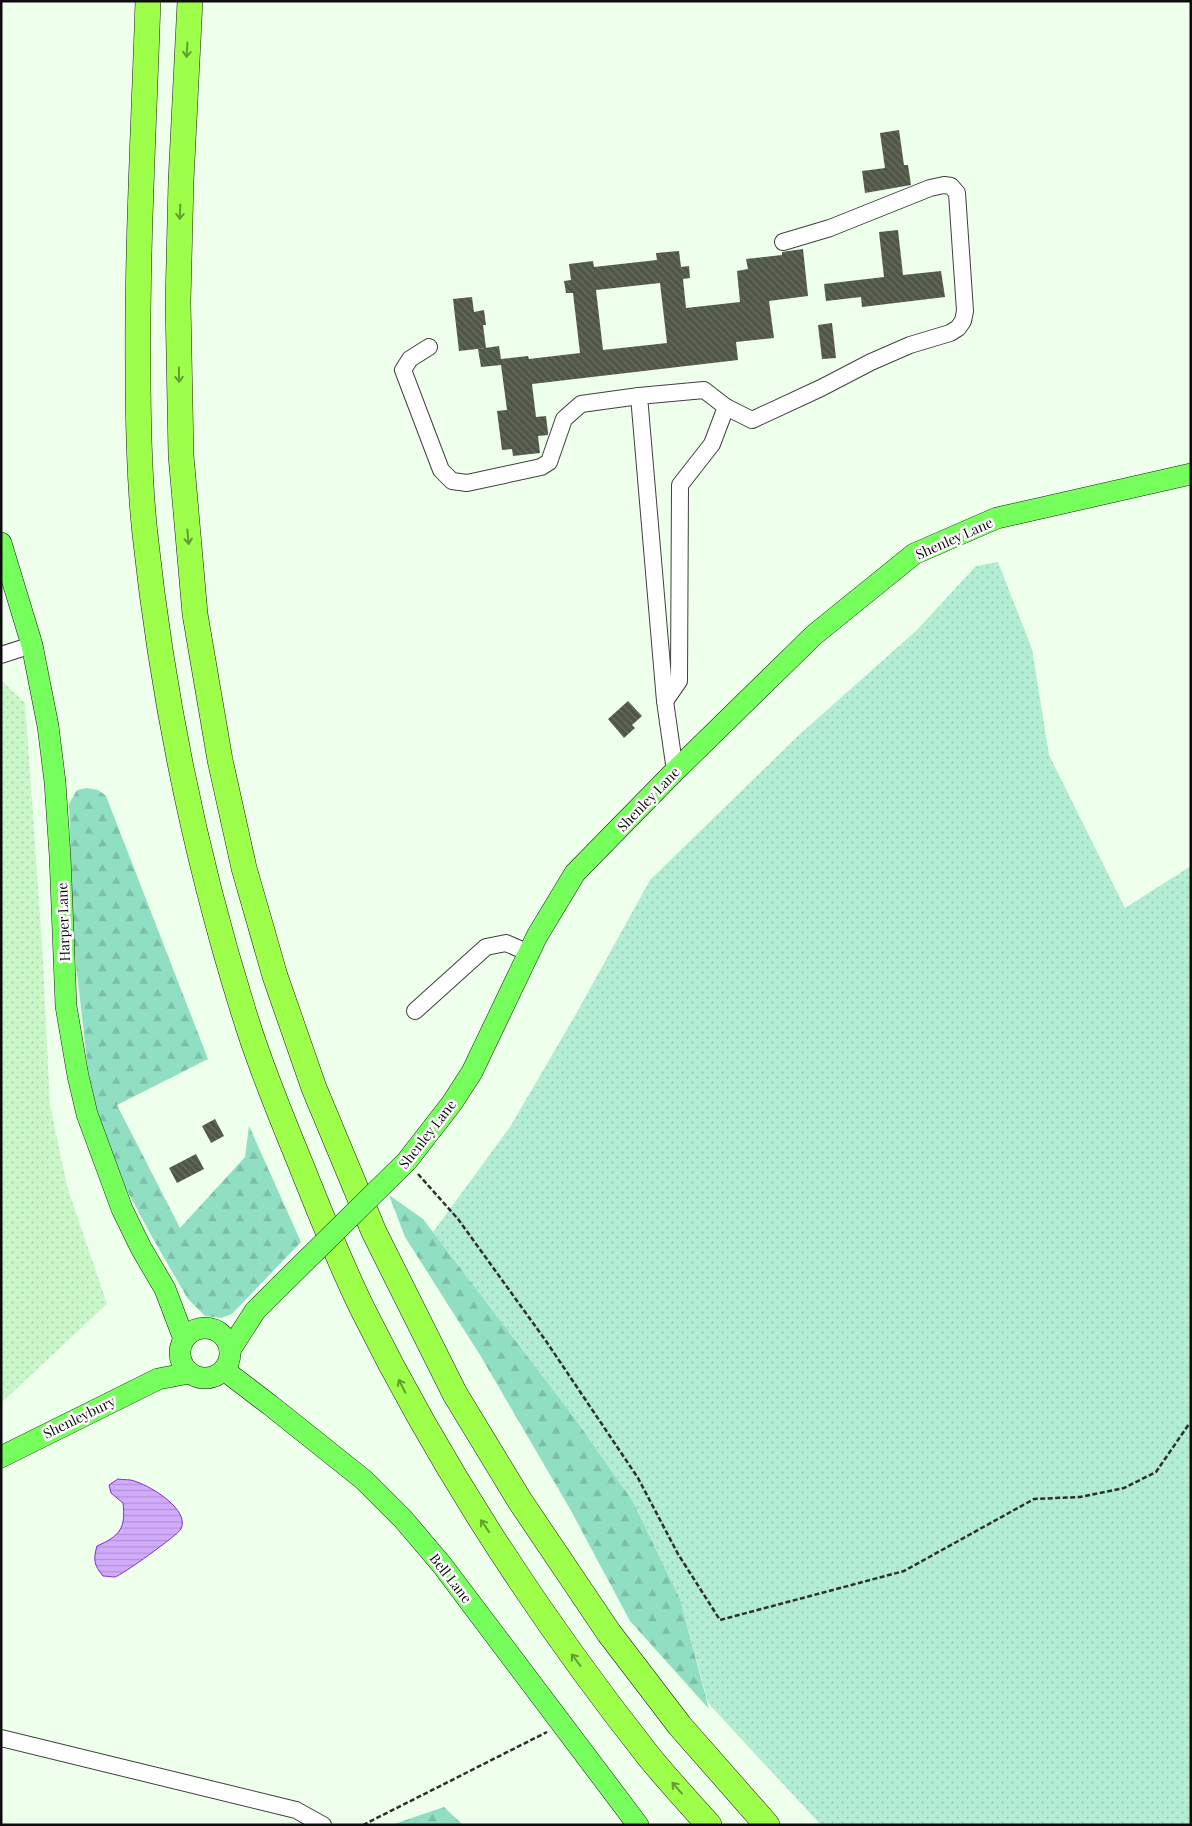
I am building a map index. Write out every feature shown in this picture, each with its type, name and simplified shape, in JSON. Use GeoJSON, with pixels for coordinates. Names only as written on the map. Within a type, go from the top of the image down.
{"type":"FeatureCollection","features":[{"type":"Feature","properties":{"kind":"highway"},"geometry":{"type":"LineString","coordinates":[[148,1],[138,292],[138,431],[144,532],[173,730],[190,812],[206,878],[249,1028],[283,1121],[319,1210],[361,1306],[408,1397],[471,1506],[560,1638],[652,1760],[709,1825]]}},
{"type":"Feature","properties":{"kind":"highway"},"geometry":{"type":"LineString","coordinates":[[190,1],[178,302],[181,455],[194,614],[222,769],[244,868],[275,976],[314,1088],[374,1232],[455,1394],[520,1501],[609,1633],[680,1726],[767,1825]]}},
{"type":"Feature","properties":{"kind":"main road","name":"Shenley Lane"},"geometry":{"type":"LineString","coordinates":[[230,1350],[255,1311],[407,1162],[452,1103],[472,1072],[537,936],[575,874],[675,771],[814,635],[914,554],[998,518],[1191,474]]}},
{"type":"Feature","properties":{"kind":"main road","name":"Harper Lane"},"geometry":{"type":"LineString","coordinates":[[1,543],[32,645],[48,726],[56,782],[66,1006],[78,1076],[87,1114],[122,1209],[141,1248],[165,1289],[182,1346]]}},
{"type":"Feature","properties":{"kind":"main road","name":"Harper Lane"},"geometry":{"type":"LineString","coordinates":[[165,1289],[209,1328]]}},
{"type":"Feature","properties":{"kind":"main road","name":"Shenley Lane"},"geometry":{"type":"LineString","coordinates":[[209,1328],[255,1311]]}},
{"type":"Feature","properties":{"kind":"main road"},"geometry":{"type":"LineString","coordinates":[[209,1328],[225,1337],[230,1350],[228,1364],[224,1370],[211,1378],[204,1378],[189,1373],[184,1368],[182,1346],[190,1333],[197,1329],[209,1328]]}},
{"type":"Feature","properties":{"kind":"main road","name":"Shenleybury"},"geometry":{"type":"LineString","coordinates":[[158,1379],[182,1346]]}},
{"type":"Feature","properties":{"kind":"main road","name":"Bell Lane"},"geometry":{"type":"LineString","coordinates":[[224,1370],[364,1480],[403,1519],[442,1565],[638,1825]]}},
{"type":"Feature","properties":{"kind":"main road","name":"Shenleybury"},"geometry":{"type":"LineString","coordinates":[[1,1457],[158,1379],[178,1377],[189,1373]]}},
{"type":"Feature","properties":{"kind":"street"},"geometry":{"type":"LineString","coordinates":[[429,347],[410,359],[404,370],[441,470],[452,481],[467,483],[541,467],[550,462],[564,419],[581,404],[704,390],[726,407],[752,420],[910,345],[950,333],[958,328],[963,321],[966,311],[957,193],[951,186],[930,188],[830,228],[783,242]]}},
{"type":"Feature","properties":{"kind":"street"},"geometry":{"type":"LineString","coordinates":[[639,396],[664,701],[675,771]]}},
{"type":"Feature","properties":{"kind":"street"},"geometry":{"type":"LineString","coordinates":[[664,701],[679,681],[680,485],[712,444],[726,407]]}},
{"type":"Feature","properties":{"kind":"street"},"geometry":{"type":"LineString","coordinates":[[1,655],[32,645]]}},
{"type":"Feature","properties":{"kind":"street"},"geometry":{"type":"LineString","coordinates":[[415,1011],[486,947],[506,943],[529,952]]}},
{"type":"Feature","properties":{"kind":"street"},"geometry":{"type":"LineString","coordinates":[[1,1738],[296,1810],[323,1825]]}},
{"type":"Feature","properties":{"kind":"path"},"geometry":{"type":"LineString","coordinates":[[407,1162],[458,1219],[546,1341],[638,1478],[678,1554],[720,1620],[904,1572],[1034,1499],[1080,1497],[1124,1488],[1156,1472],[1189,1424],[1191,1425]]}},
{"type":"Feature","properties":{"kind":"path"},"geometry":{"type":"LineString","coordinates":[[363,1825],[562,1724]]}},
{"type":"Feature","properties":{"kind":"green space"},"geometry":{"type":"Polygon","coordinates":[[[998,562],[1032,649],[1049,755],[1125,908],[1191,866],[1191,1825],[821,1825],[708,1703],[680,1599],[632,1500],[573,1416],[433,1232],[510,1127],[576,1014],[650,880],[799,735],[917,630],[976,566],[998,562]]]}},
{"type":"Feature","properties":{"kind":"green space"},"geometry":{"type":"Polygon","coordinates":[[[1,680],[25,703],[42,943],[50,1104],[67,1186],[107,1304],[1,1403],[1,680]]]}},
{"type":"Feature","properties":{"kind":"green space"},"geometry":{"type":"Polygon","coordinates":[[[87,788],[98,790],[106,796],[208,1059],[117,1105],[180,1228],[245,1157],[249,1126],[301,1242],[232,1314],[221,1318],[205,1316],[188,1299],[121,1179],[100,1124],[88,1069],[74,947],[69,804],[77,790],[87,788]]]}},
{"type":"Feature","properties":{"kind":"green space"},"geometry":{"type":"Polygon","coordinates":[[[389,1195],[423,1219],[573,1416],[632,1500],[680,1599],[709,1709],[630,1621],[570,1509],[480,1355],[405,1237],[389,1195]]]}},
{"type":"Feature","properties":{"kind":"green space"},"geometry":{"type":"Polygon","coordinates":[[[444,1807],[463,1825],[391,1825],[444,1807]]]}},
{"type":"Feature","properties":{"kind":"shaded area"},"geometry":{"type":"Polygon","coordinates":[[[118,1479],[135,1481],[168,1500],[180,1514],[181,1529],[161,1546],[120,1575],[115,1577],[103,1576],[95,1562],[95,1555],[97,1546],[116,1535],[122,1525],[123,1503],[111,1493],[109,1485],[118,1479]]]}},
{"type":"Feature","properties":{"kind":"building"},"geometry":{"type":"Polygon","coordinates":[[[899,130],[904,165],[908,165],[911,185],[865,193],[862,171],[885,168],[880,133],[899,130]]]}},
{"type":"Feature","properties":{"kind":"building"},"geometry":{"type":"Polygon","coordinates":[[[898,230],[903,275],[941,271],[945,297],[862,307],[861,297],[826,301],[824,284],[884,277],[879,232],[898,230]]]}},
{"type":"Feature","properties":{"kind":"building"},"geometry":{"type":"Polygon","coordinates":[[[803,249],[808,296],[769,301],[774,338],[736,342],[738,360],[532,384],[536,417],[546,416],[548,433],[548,435],[538,436],[540,453],[513,456],[512,449],[502,450],[497,411],[507,410],[501,365],[481,367],[478,349],[499,346],[501,359],[528,356],[529,359],[580,353],[573,293],[566,293],[564,281],[571,280],[569,264],[593,261],[594,267],[657,260],[656,253],[679,251],[681,267],[689,266],[690,278],[683,279],[686,308],[740,302],[737,271],[748,269],[746,259],[782,255],[782,252],[803,249]],[[660,283],[596,290],[603,350],[667,343],[660,283]]]}},
{"type":"Feature","properties":{"kind":"building"},"geometry":{"type":"Polygon","coordinates":[[[472,297],[474,312],[484,310],[486,325],[483,325],[486,348],[459,351],[453,299],[472,297]]]}},
{"type":"Feature","properties":{"kind":"building"},"geometry":{"type":"Polygon","coordinates":[[[832,323],[836,358],[822,359],[818,325],[832,323]]]}},
{"type":"Feature","properties":{"kind":"building"},"geometry":{"type":"Polygon","coordinates":[[[628,701],[642,716],[632,725],[635,728],[624,738],[608,719],[628,701]]]}},
{"type":"Feature","properties":{"kind":"building"},"geometry":{"type":"Polygon","coordinates":[[[215,1119],[224,1136],[211,1143],[202,1126],[215,1119]]]}},
{"type":"Feature","properties":{"kind":"building"},"geometry":{"type":"Polygon","coordinates":[[[196,1154],[204,1169],[177,1183],[169,1168],[196,1154]]]}}]}
